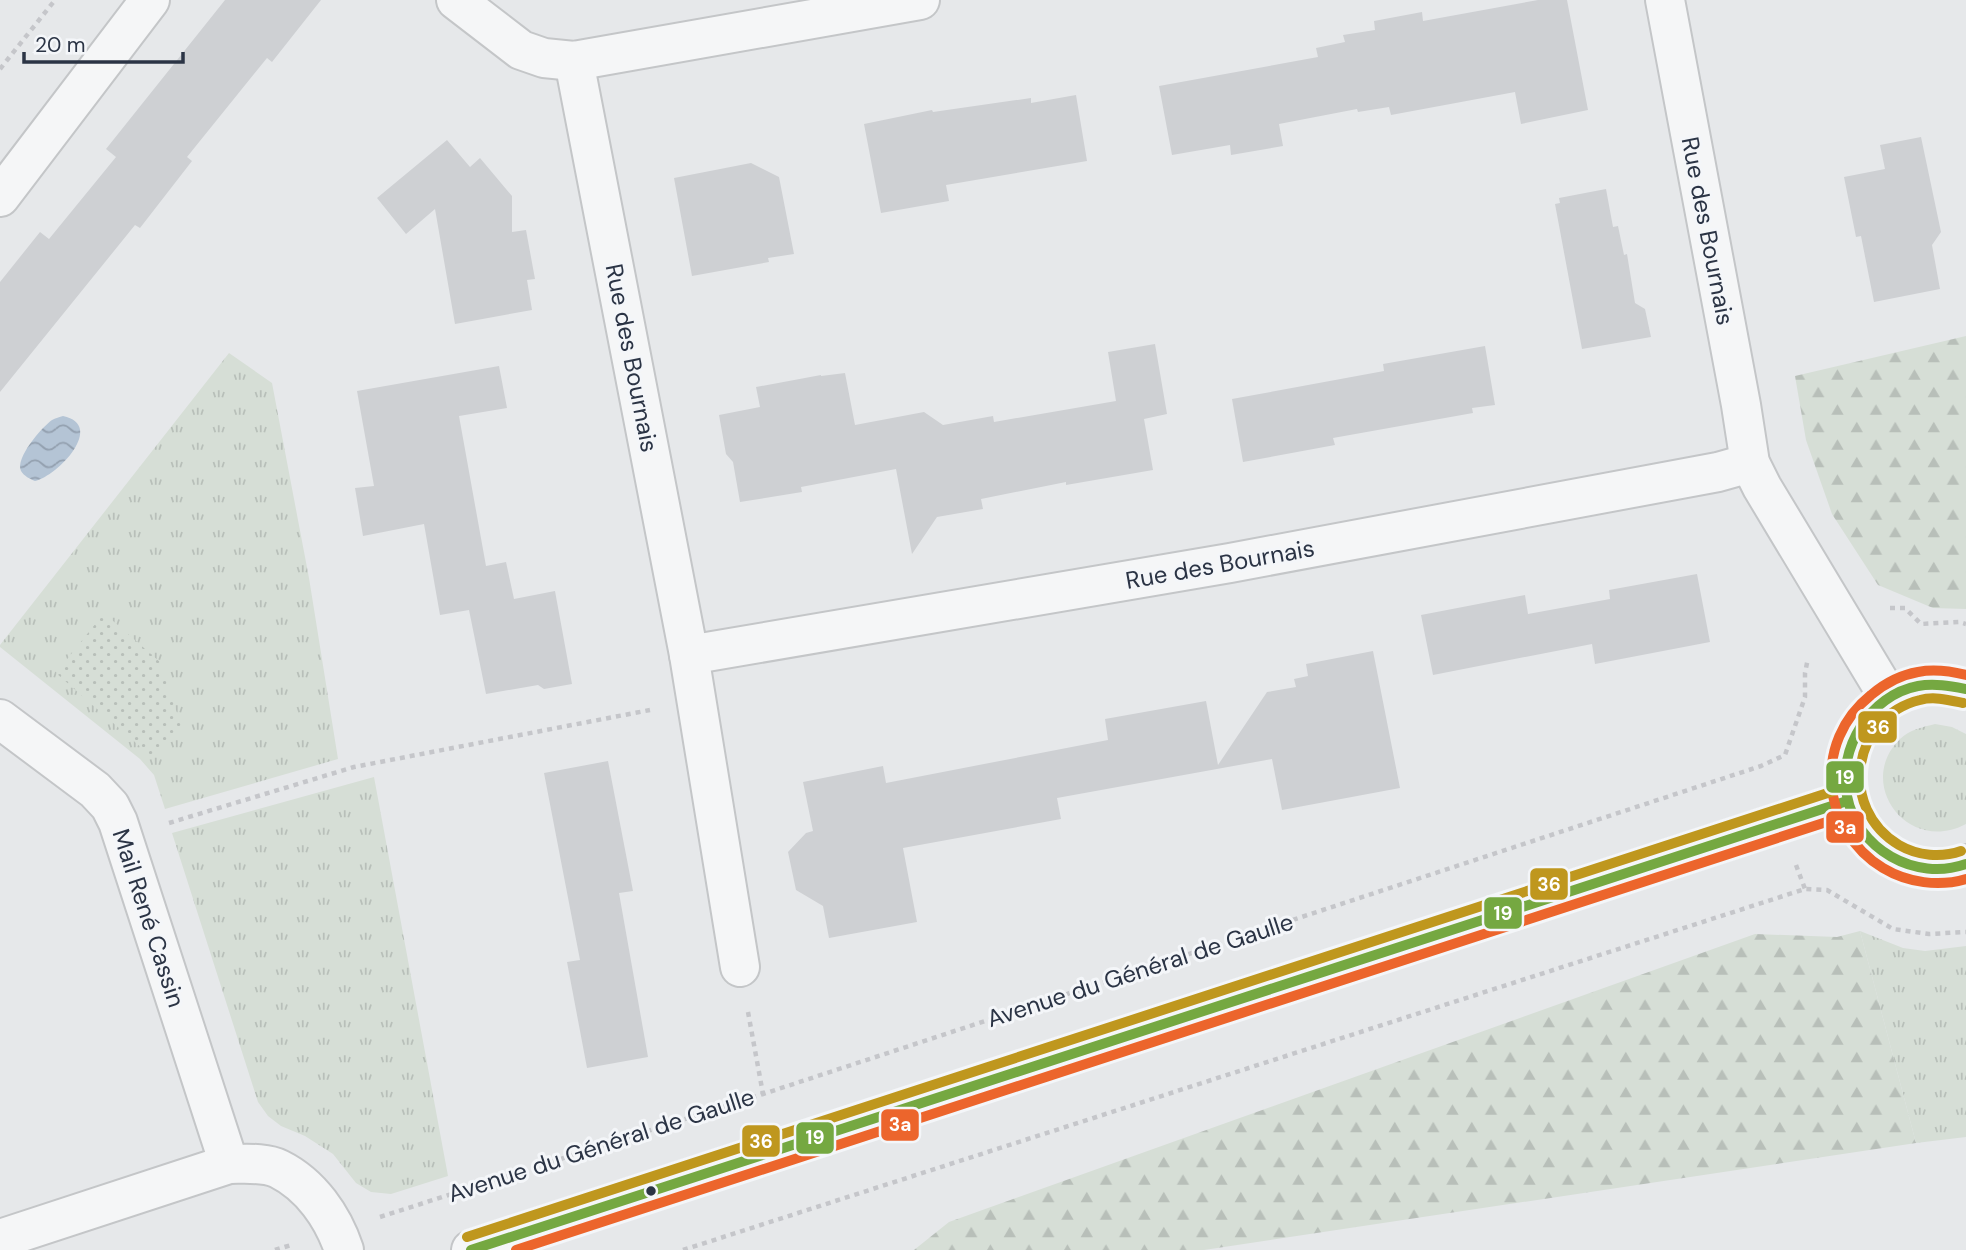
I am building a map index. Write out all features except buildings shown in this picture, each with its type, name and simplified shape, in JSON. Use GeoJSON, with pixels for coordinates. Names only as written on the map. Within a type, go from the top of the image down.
{"type":"FeatureCollection","features":[{"type":"Feature","properties":{"kind":"street"},"geometry":{"type":"LineString","coordinates":[[0,197],[150,0]]}},
{"type":"Feature","properties":{"kind":"street"},"geometry":{"type":"LineString","coordinates":[[456,0],[522,50],[544,58],[573,61],[920,0]]}},
{"type":"Feature","properties":{"kind":"street","name":"Rue des Bournais"},"geometry":{"type":"LineString","coordinates":[[1665,0],[1750,463],[1889,698]]}},
{"type":"Feature","properties":{"kind":"street","name":"Rue des Bournais"},"geometry":{"type":"LineString","coordinates":[[573,61],[689,655],[740,967]]}},
{"type":"Feature","properties":{"kind":"street","name":"Rue des Bournais"},"geometry":{"type":"LineString","coordinates":[[689,655],[1230,563],[1718,472],[1750,463]]}},
{"type":"Feature","properties":{"kind":"street"},"geometry":{"type":"LineString","coordinates":[[1966,689],[1943,684],[1914,687],[1889,698],[1866,717],[1851,743],[1844,771],[1847,801],[1859,827],[1878,849],[1902,864],[1931,870],[1966,864]]}},
{"type":"Feature","properties":{"kind":"street","name":"Mail René Cassin"},"geometry":{"type":"LineString","coordinates":[[0,719],[95,790],[110,806],[118,822],[229,1164]]}},
{"type":"Feature","properties":{"kind":"street"},"geometry":{"type":"LineString","coordinates":[[471,1250],[1847,801]]}},
{"type":"Feature","properties":{"kind":"street"},"geometry":{"type":"LineString","coordinates":[[0,1239],[229,1164],[256,1164],[278,1168],[311,1191],[337,1230],[344,1250]]}},
{"type":"Feature","properties":{"kind":"path"},"geometry":{"type":"LineString","coordinates":[[0,69],[55,0]]}},
{"type":"Feature","properties":{"kind":"path"},"geometry":{"type":"LineString","coordinates":[[1885,608],[1905,608],[1921,624],[1966,624]]}},
{"type":"Feature","properties":{"kind":"path","name":"Avenue du Général de Gaulle"},"geometry":{"type":"LineString","coordinates":[[379,1217],[763,1094],[1761,766],[1784,755],[1805,697],[1808,658],[1816,653]]}},
{"type":"Feature","properties":{"kind":"path"},"geometry":{"type":"LineString","coordinates":[[118,822],[166,824],[354,767],[696,701]]}},
{"type":"Feature","properties":{"kind":"path"},"geometry":{"type":"LineString","coordinates":[[1793,856],[1805,889]]}},
{"type":"Feature","properties":{"kind":"path"},"geometry":{"type":"LineString","coordinates":[[683,1250],[1805,889],[1827,890],[1893,929],[1929,934],[1966,932]]}},
{"type":"Feature","properties":{"kind":"path"},"geometry":{"type":"LineString","coordinates":[[740,967],[763,1094]]}},
{"type":"Feature","properties":{"kind":"green space"},"geometry":{"type":"Polygon","coordinates":[[[1966,336],[1966,609],[1933,608],[1878,585],[1832,514],[1806,440],[1795,376],[1966,336]]]}},
{"type":"Feature","properties":{"kind":"green space"},"geometry":{"type":"Polygon","coordinates":[[[229,353],[272,383],[309,578],[338,759],[165,809],[154,775],[140,759],[0,645],[229,353]]]}},
{"type":"Feature","properties":{"kind":"green space"},"geometry":{"type":"Polygon","coordinates":[[[104,613],[160,662],[181,725],[152,757],[56,673],[104,613]]]}},
{"type":"Feature","properties":{"kind":"green space"},"geometry":{"type":"Polygon","coordinates":[[[1935,724],[1952,727],[1966,734],[1966,824],[1944,831],[1924,830],[1907,822],[1894,810],[1886,793],[1883,775],[1887,757],[1900,739],[1912,731],[1935,724]]]}},
{"type":"Feature","properties":{"kind":"green space"},"geometry":{"type":"Polygon","coordinates":[[[374,777],[448,1176],[391,1194],[371,1192],[356,1183],[333,1154],[305,1136],[281,1126],[268,1116],[258,1102],[172,833],[374,777]]]}},
{"type":"Feature","properties":{"kind":"green space"},"geometry":{"type":"Polygon","coordinates":[[[1860,931],[1903,948],[1925,951],[1966,946],[1966,1137],[1916,1143],[1860,931]]]}},
{"type":"Feature","properties":{"kind":"green space"},"geometry":{"type":"Polygon","coordinates":[[[1860,931],[1916,1143],[1204,1250],[914,1250],[949,1222],[1755,934],[1837,937],[1860,931]]]}},
{"type":"Feature","properties":{"kind":"water"},"geometry":{"type":"Polygon","coordinates":[[[63,416],[75,421],[80,429],[79,439],[65,461],[45,477],[35,481],[21,471],[22,459],[36,436],[53,419],[63,416]]]}},
{"type":"Feature","properties":{"kind":"transit line","name":"3a"},"geometry":{"type":"LineString","coordinates":[[1966,675],[1936,671],[1911,673],[1893,680],[1871,695],[1852,714],[1839,737],[1833,760],[1832,785],[1836,809],[1847,832],[1862,852],[1883,868],[1924,882],[1945,883],[1966,879]]}},
{"type":"Feature","properties":{"kind":"transit line","name":"19"},"geometry":{"type":"LineString","coordinates":[[1966,689],[1924,685],[1901,691],[1885,700],[1872,712],[1852,743],[1845,778],[1853,815],[1863,832],[1891,857],[1927,868],[1966,864]]}},
{"type":"Feature","properties":{"kind":"transit line","name":"36"},"geometry":{"type":"LineString","coordinates":[[1961,851],[1938,855],[1914,852],[1899,845],[1880,829],[1867,810],[1861,788],[1861,765],[1867,744],[1879,725],[1897,710],[1925,699],[1963,703]]}},
{"type":"Feature","properties":{"kind":"transit line","name":"36"},"geometry":{"type":"LineString","coordinates":[[467,1237],[1843,788]]}},
{"type":"Feature","properties":{"kind":"transit line","name":"19"},"geometry":{"type":"LineString","coordinates":[[471,1250],[1847,801]]}},
{"type":"Feature","properties":{"kind":"transit line","name":"3a"},"geometry":{"type":"LineString","coordinates":[[516,1250],[1851,814]]}}]}
